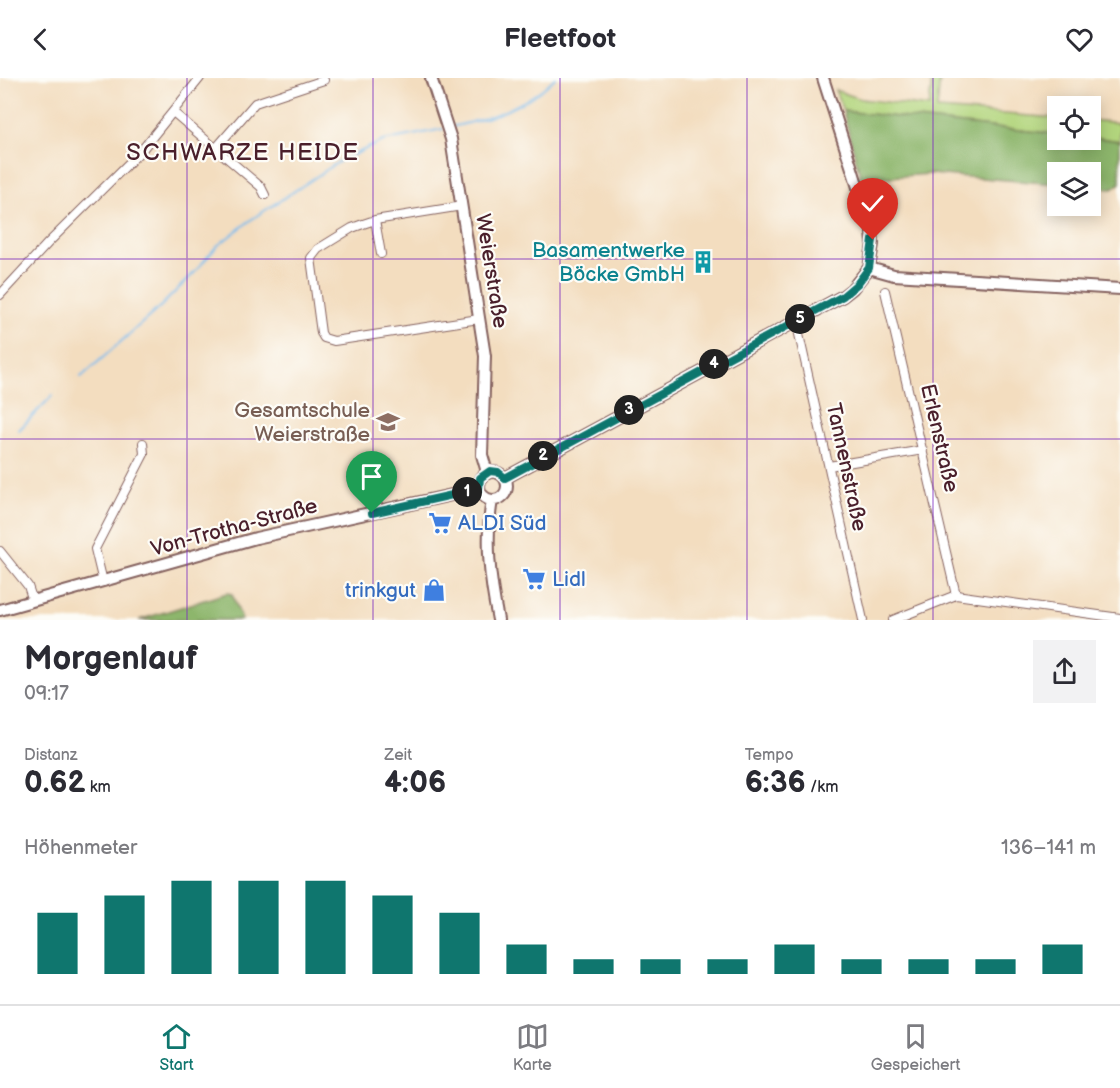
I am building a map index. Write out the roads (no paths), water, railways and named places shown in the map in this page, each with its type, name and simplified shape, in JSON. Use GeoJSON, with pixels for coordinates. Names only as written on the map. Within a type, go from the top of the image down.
{"type":"FeatureCollection","features":[{"type":"Feature","properties":{"kind":"street"},"geometry":{"type":"LineString","coordinates":[[0,295],[48,243],[141,151],[200,78]]}},
{"type":"Feature","properties":{"kind":"street","name":"Weierstraße"},"geometry":{"type":"LineString","coordinates":[[431,78],[451,139],[485,357],[482,455],[487,472]]}},
{"type":"Feature","properties":{"kind":"street"},"geometry":{"type":"LineString","coordinates":[[505,478],[848,293],[869,268],[873,244],[872,231],[823,78]]}},
{"type":"Feature","properties":{"kind":"street"},"geometry":{"type":"LineString","coordinates":[[216,148],[255,103],[324,80]]}},
{"type":"Feature","properties":{"kind":"street"},"geometry":{"type":"LineString","coordinates":[[173,112],[261,187],[266,195]]}},
{"type":"Feature","properties":{"kind":"street"},"geometry":{"type":"LineString","coordinates":[[462,206],[375,220],[352,228],[318,249],[311,258],[321,333],[324,338],[334,341],[479,319]]}},
{"type":"Feature","properties":{"kind":"street"},"geometry":{"type":"LineString","coordinates":[[375,220],[381,254]]}},
{"type":"Feature","properties":{"kind":"street"},"geometry":{"type":"LineString","coordinates":[[869,268],[894,275],[1120,289]]}},
{"type":"Feature","properties":{"kind":"street","name":"Erlenstraße"},"geometry":{"type":"LineString","coordinates":[[885,291],[956,595]]}},
{"type":"Feature","properties":{"kind":"street","name":"Tannenstraße"},"geometry":{"type":"LineString","coordinates":[[796,321],[863,620]]}},
{"type":"Feature","properties":{"kind":"street"},"geometry":{"type":"LineString","coordinates":[[104,582],[95,549],[144,454],[143,443]]}},
{"type":"Feature","properties":{"kind":"street"},"geometry":{"type":"LineString","coordinates":[[829,466],[923,450]]}},
{"type":"Feature","properties":{"kind":"street"},"geometry":{"type":"LineString","coordinates":[[487,472],[497,472],[505,478],[506,493],[499,499],[492,500],[484,497],[479,489],[480,478],[487,472]]}},
{"type":"Feature","properties":{"kind":"street","name":"Von-Trotha-Straße"},"geometry":{"type":"LineString","coordinates":[[0,610],[256,538],[479,489]]}},
{"type":"Feature","properties":{"kind":"street"},"geometry":{"type":"LineString","coordinates":[[492,500],[488,545],[498,620]]}},
{"type":"Feature","properties":{"kind":"street"},"geometry":{"type":"LineString","coordinates":[[0,551],[28,586],[33,601]]}},
{"type":"Feature","properties":{"kind":"street"},"geometry":{"type":"LineString","coordinates":[[893,620],[956,595],[1120,618]]}},
{"type":"Feature","properties":{"kind":"waterway"},"geometry":{"type":"LineString","coordinates":[[451,127],[480,120],[520,104],[555,78]]}},
{"type":"Feature","properties":{"kind":"waterway"},"geometry":{"type":"LineString","coordinates":[[81,377],[160,307],[217,246],[252,219],[340,161],[383,141],[443,129]]}},
{"type":"Feature","properties":{"kind":"waterway"},"geometry":{"type":"LineString","coordinates":[[19,430],[53,395]]}},
{"type":"Feature","properties":{"kind":"place","name":"Basamentwerke Böcke GmbH"},"geometry":{"type":"Point","coordinates":[703,262]}},
{"type":"Feature","properties":{"kind":"place","name":"Gesamtschule Weierstraße"},"geometry":{"type":"Point","coordinates":[388,422]}},
{"type":"Feature","properties":{"kind":"place","name":"ALDI Süd"},"geometry":{"type":"Point","coordinates":[440,523]}},
{"type":"Feature","properties":{"kind":"place","name":"Lidl"},"geometry":{"type":"Point","coordinates":[534,579]}},
{"type":"Feature","properties":{"kind":"place","name":"trinkgut"},"geometry":{"type":"Point","coordinates":[434,590]}},
{"type":"Feature","properties":{"kind":"district","name":"SCHWARZE HEIDE"},"geometry":{"type":"Point","coordinates":[243,152]}}]}
